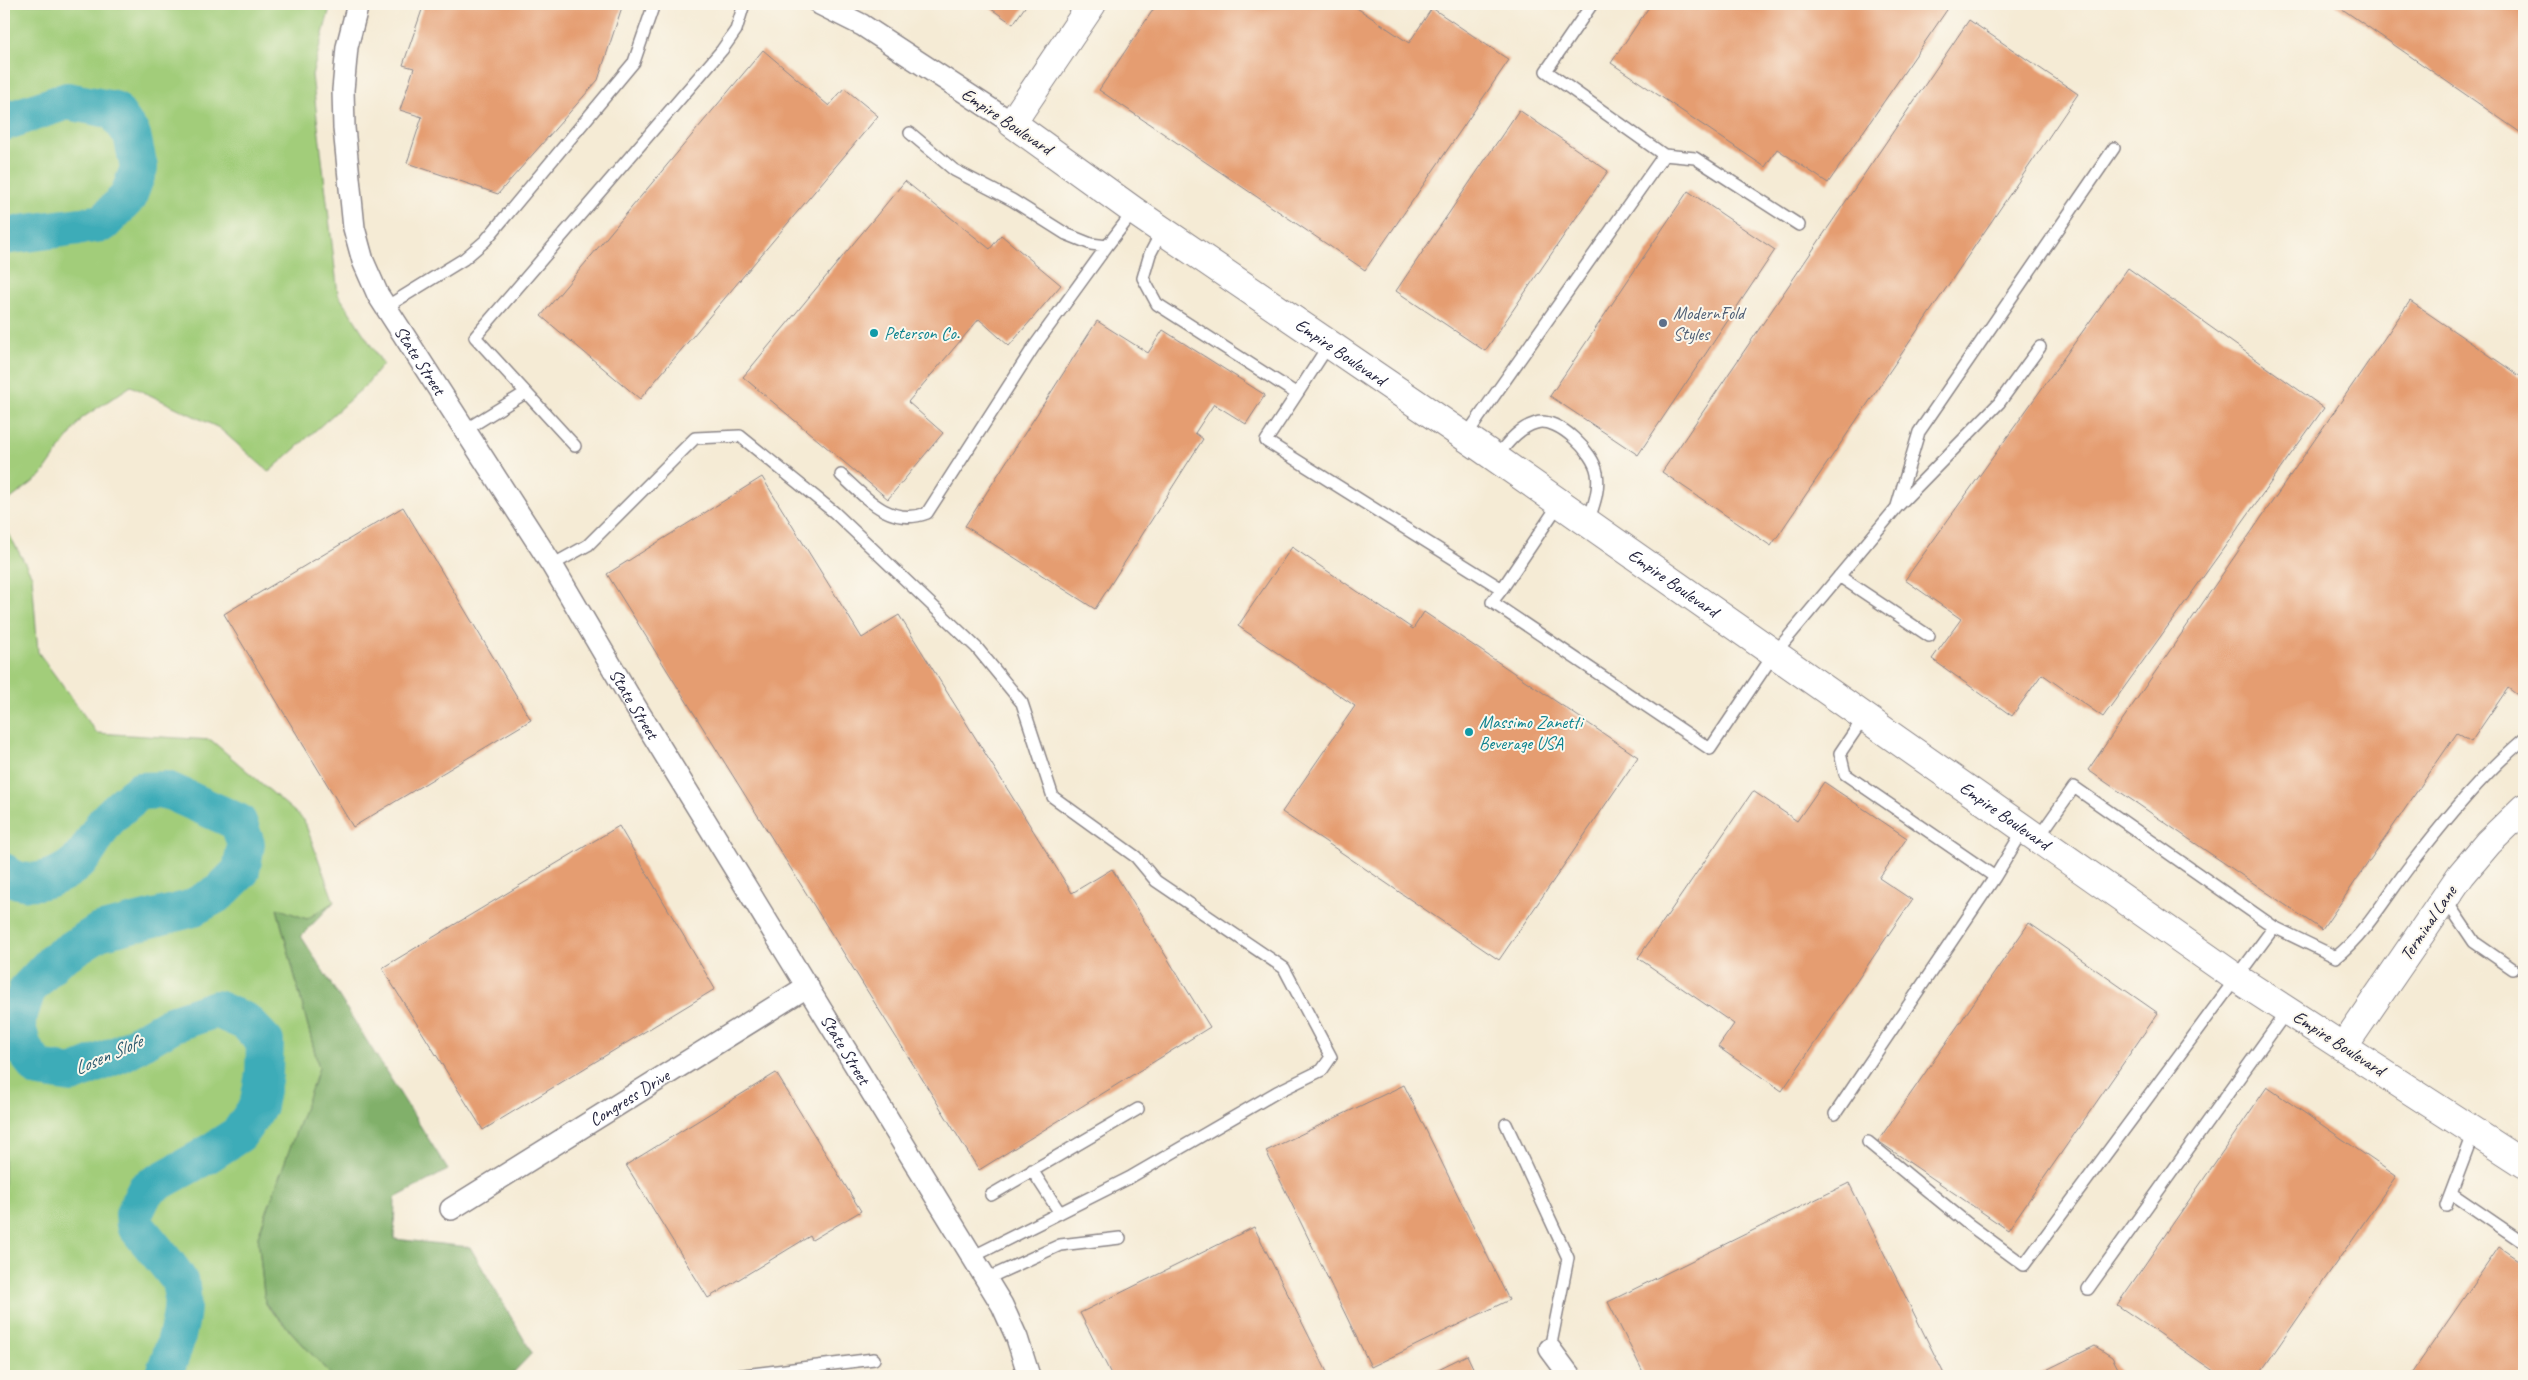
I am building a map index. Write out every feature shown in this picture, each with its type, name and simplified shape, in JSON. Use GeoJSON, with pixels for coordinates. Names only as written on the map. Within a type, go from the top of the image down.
{"type":"FeatureCollection","features":[{"type":"Feature","properties":{"kind":"street","name":"State Street"},"geometry":{"type":"LineString","coordinates":[[358,4],[347,47],[343,90],[344,128],[354,228],[363,261],[386,307],[552,565],[629,696],[1002,1305],[1017,1338],[1029,1376]]}},
{"type":"Feature","properties":{"kind":"street","name":"Empire Boulevard"},"geometry":{"type":"LineString","coordinates":[[820,4],[862,25],[1012,123],[1134,211],[1330,343],[2235,977],[2524,1164]]}},
{"type":"Feature","properties":{"kind":"street"},"geometry":{"type":"LineString","coordinates":[[1012,123],[1092,4]]}},
{"type":"Feature","properties":{"kind":"street","name":"Terminal Lane"},"geometry":{"type":"LineString","coordinates":[[2342,1046],[2461,875],[2519,819]]}},
{"type":"Feature","properties":{"kind":"street","name":"Congress Drive"},"geometry":{"type":"LineString","coordinates":[[451,1209],[808,986]]}},
{"type":"Feature","properties":{"kind":"street"},"geometry":{"type":"LineString","coordinates":[[1550,1349],[1570,1376]]}},
{"type":"Feature","properties":{"kind":"lane"},"geometry":{"type":"LineString","coordinates":[[386,307],[464,259],[485,241],[634,62],[654,4]]}},
{"type":"Feature","properties":{"kind":"lane"},"geometry":{"type":"LineString","coordinates":[[575,446],[474,338],[722,50],[736,30],[744,4]]}},
{"type":"Feature","properties":{"kind":"lane"},"geometry":{"type":"LineString","coordinates":[[1592,4],[1546,71],[1664,155],[1695,158],[1799,225]]}},
{"type":"Feature","properties":{"kind":"lane"},"geometry":{"type":"LineString","coordinates":[[910,133],[954,170],[1012,200],[1066,234],[1091,244],[1107,246]]}},
{"type":"Feature","properties":{"kind":"lane"},"geometry":{"type":"LineString","coordinates":[[1897,507],[1919,432],[2114,148]]}},
{"type":"Feature","properties":{"kind":"lane"},"geometry":{"type":"LineString","coordinates":[[1465,437],[1664,155]]}},
{"type":"Feature","properties":{"kind":"lane"},"geometry":{"type":"LineString","coordinates":[[841,476],[873,505],[888,514],[907,518],[927,513],[1033,348],[1134,211]]}},
{"type":"Feature","properties":{"kind":"lane"},"geometry":{"type":"LineString","coordinates":[[1163,229],[1150,254],[1143,278],[1157,304],[1297,394]]}},
{"type":"Feature","properties":{"kind":"lane"},"geometry":{"type":"LineString","coordinates":[[1330,343],[1266,441],[1502,588]]}},
{"type":"Feature","properties":{"kind":"lane"},"geometry":{"type":"LineString","coordinates":[[1560,504],[1492,602],[1710,749],[1774,654],[1897,507],[1999,403],[2040,347]]}},
{"type":"Feature","properties":{"kind":"lane"},"geometry":{"type":"LineString","coordinates":[[465,430],[526,392]]}},
{"type":"Feature","properties":{"kind":"lane"},"geometry":{"type":"LineString","coordinates":[[1495,458],[1512,438],[1525,427],[1538,422],[1558,426],[1574,438],[1588,453],[1597,472],[1597,492],[1587,524]]}},
{"type":"Feature","properties":{"kind":"lane"},"geometry":{"type":"LineString","coordinates":[[552,565],[588,545],[695,438],[740,436],[834,512],[977,648],[1022,703],[1053,797],[1136,857],[1156,881],[1284,968],[1332,1057],[1322,1070],[1277,1092],[1129,1178],[972,1257]]}},
{"type":"Feature","properties":{"kind":"lane"},"geometry":{"type":"LineString","coordinates":[[1839,576],[1929,636]]}},
{"type":"Feature","properties":{"kind":"lane"},"geometry":{"type":"LineString","coordinates":[[1865,716],[1840,753],[1845,774],[1995,877]]}},
{"type":"Feature","properties":{"kind":"lane"},"geometry":{"type":"LineString","coordinates":[[1835,1114],[1995,877],[2074,786],[2274,927],[2336,957],[2352,944],[2412,862],[2494,765],[2524,739]]}},
{"type":"Feature","properties":{"kind":"lane"},"geometry":{"type":"LineString","coordinates":[[2444,898],[2474,942],[2513,969]]}},
{"type":"Feature","properties":{"kind":"lane"},"geometry":{"type":"LineString","coordinates":[[1868,1142],[1968,1224],[2024,1265],[2235,977],[2274,927]]}},
{"type":"Feature","properties":{"kind":"lane"},"geometry":{"type":"LineString","coordinates":[[2088,1289],[2288,1010]]}},
{"type":"Feature","properties":{"kind":"lane"},"geometry":{"type":"LineString","coordinates":[[990,1195],[1138,1108]]}},
{"type":"Feature","properties":{"kind":"lane"},"geometry":{"type":"LineString","coordinates":[[1506,1124],[1568,1258],[1550,1349]]}},
{"type":"Feature","properties":{"kind":"lane"},"geometry":{"type":"LineString","coordinates":[[2446,1206],[2475,1131]]}},
{"type":"Feature","properties":{"kind":"lane"},"geometry":{"type":"LineString","coordinates":[[1032,1170],[1060,1213]]}},
{"type":"Feature","properties":{"kind":"lane"},"geometry":{"type":"LineString","coordinates":[[2451,1193],[2524,1243]]}},
{"type":"Feature","properties":{"kind":"lane"},"geometry":{"type":"LineString","coordinates":[[986,1279],[1060,1245],[1120,1238]]}},
{"type":"Feature","properties":{"kind":"lane"},"geometry":{"type":"LineString","coordinates":[[736,1376],[874,1359]]}},
{"type":"Feature","properties":{"kind":"green space"},"geometry":{"type":"Polygon","coordinates":[[[4,4],[331,4],[312,75],[338,294],[383,364],[365,386],[269,472],[219,428],[131,386],[82,418],[41,476],[4,504],[4,4]]]}},
{"type":"Feature","properties":{"kind":"green space"},"geometry":{"type":"Polygon","coordinates":[[[4,525],[32,576],[38,652],[97,733],[211,740],[304,820],[334,902],[307,919],[277,909],[319,1068],[258,1236],[265,1304],[332,1376],[4,1376],[4,525]]]}},
{"type":"Feature","properties":{"kind":"green space"},"geometry":{"type":"Polygon","coordinates":[[[334,902],[301,936],[448,1170],[395,1198],[394,1239],[470,1247],[532,1353],[510,1376],[332,1376],[265,1303],[258,1236],[319,1068],[277,908],[307,919],[334,902]]]}},
{"type":"Feature","properties":{"kind":"building"},"geometry":{"type":"Polygon","coordinates":[[[424,4],[623,4],[598,80],[498,194],[407,163],[422,117],[400,110],[414,68],[403,65],[424,4]]]}},
{"type":"Feature","properties":{"kind":"building"},"geometry":{"type":"Polygon","coordinates":[[[984,4],[1027,4],[1013,24],[984,4]]]}},
{"type":"Feature","properties":{"kind":"building"},"geometry":{"type":"Polygon","coordinates":[[[1157,4],[1351,4],[1409,43],[1432,8],[1509,60],[1365,270],[1099,90],[1157,4]]]}},
{"type":"Feature","properties":{"kind":"building"},"geometry":{"type":"Polygon","coordinates":[[[1651,4],[1951,4],[1828,183],[1777,149],[1765,167],[1611,63],[1651,4]]]}},
{"type":"Feature","properties":{"kind":"building"},"geometry":{"type":"Polygon","coordinates":[[[2335,4],[2524,4],[2524,135],[2335,4]]]}},
{"type":"Feature","properties":{"kind":"building"},"geometry":{"type":"Polygon","coordinates":[[[1969,20],[2078,94],[1771,546],[1662,472],[1969,20]]]}},
{"type":"Feature","properties":{"kind":"building"},"geometry":{"type":"Polygon","coordinates":[[[763,50],[829,106],[844,88],[878,116],[640,399],[541,316],[763,50]]]}},
{"type":"Feature","properties":{"kind":"building"},"geometry":{"type":"Polygon","coordinates":[[[1519,110],[1608,171],[1485,351],[1396,291],[1519,110]]]}},
{"type":"Feature","properties":{"kind":"building","name":"Peterson Co."},"geometry":{"type":"Polygon","coordinates":[[[905,181],[990,249],[1001,235],[1061,285],[1009,346],[979,319],[908,402],[943,433],[888,499],[743,377],[905,181]]]}},
{"type":"Feature","properties":{"kind":"building","name":"ModernFold Styles"},"geometry":{"type":"Polygon","coordinates":[[[1688,191],[1775,250],[1638,455],[1550,396],[1688,191]]]}},
{"type":"Feature","properties":{"kind":"building"},"geometry":{"type":"Polygon","coordinates":[[[2128,268],[2324,408],[2103,717],[2042,674],[2012,716],[1932,659],[1961,619],[1905,580],[2128,268]]]}},
{"type":"Feature","properties":{"kind":"building"},"geometry":{"type":"Polygon","coordinates":[[[2410,301],[2524,379],[2524,700],[2508,688],[2471,742],[2457,733],[2322,930],[2088,770],[2410,301]]]}},
{"type":"Feature","properties":{"kind":"building"},"geometry":{"type":"Polygon","coordinates":[[[1097,321],[1148,353],[1163,330],[1265,395],[1246,424],[1214,404],[1195,433],[1203,439],[1095,609],[965,526],[1097,321]]]}},
{"type":"Feature","properties":{"kind":"building"},"geometry":{"type":"Polygon","coordinates":[[[762,477],[862,638],[899,615],[1072,893],[1112,869],[1210,1027],[979,1170],[607,574],[762,477]]]}},
{"type":"Feature","properties":{"kind":"building"},"geometry":{"type":"Polygon","coordinates":[[[403,507],[531,720],[353,827],[224,614],[403,507]]]}},
{"type":"Feature","properties":{"kind":"building","name":"Massimo Zanetti Beverage USA"},"geometry":{"type":"Polygon","coordinates":[[[1292,547],[1413,629],[1424,612],[1638,757],[1499,960],[1282,812],[1355,706],[1238,626],[1292,547]]]}},
{"type":"Feature","properties":{"kind":"building"},"geometry":{"type":"Polygon","coordinates":[[[1824,782],[1907,838],[1879,878],[1912,900],[1782,1091],[1718,1047],[1734,1024],[1638,958],[1753,791],[1797,821],[1824,782]]]}},
{"type":"Feature","properties":{"kind":"building"},"geometry":{"type":"Polygon","coordinates":[[[619,826],[715,989],[483,1130],[382,968],[619,826]]]}},
{"type":"Feature","properties":{"kind":"building"},"geometry":{"type":"Polygon","coordinates":[[[2029,923],[2158,1013],[2008,1230],[1878,1141],[2029,923]]]}},
{"type":"Feature","properties":{"kind":"building"},"geometry":{"type":"Polygon","coordinates":[[[776,1073],[861,1211],[812,1240],[810,1236],[708,1298],[626,1165],[776,1073]]]}},
{"type":"Feature","properties":{"kind":"building"},"geometry":{"type":"Polygon","coordinates":[[[1404,1085],[1509,1300],[1371,1367],[1266,1151],[1404,1085]]]}},
{"type":"Feature","properties":{"kind":"building"},"geometry":{"type":"Polygon","coordinates":[[[2267,1087],[2396,1176],[2258,1376],[2221,1376],[2117,1305],[2267,1087]]]}},
{"type":"Feature","properties":{"kind":"building"},"geometry":{"type":"Polygon","coordinates":[[[1849,1183],[1945,1376],[1645,1376],[1608,1302],[1849,1183]]]}},
{"type":"Feature","properties":{"kind":"building"},"geometry":{"type":"Polygon","coordinates":[[[1254,1227],[1329,1376],[1112,1376],[1080,1313],[1254,1227]]]}},
{"type":"Feature","properties":{"kind":"building"},"geometry":{"type":"Polygon","coordinates":[[[2499,1247],[2524,1264],[2524,1376],[2410,1376],[2499,1247]]]}},
{"type":"Feature","properties":{"kind":"building"},"geometry":{"type":"Polygon","coordinates":[[[2095,1346],[2112,1357],[2122,1376],[2034,1376],[2095,1346]]]}},
{"type":"Feature","properties":{"kind":"building"},"geometry":{"type":"Polygon","coordinates":[[[1467,1355],[1477,1376],[1424,1376],[1467,1355]]]}},
{"type":"Feature","properties":{"kind":"waterway","name":"Losen Slofe"},"geometry":{"type":"LineString","coordinates":[[4,122],[67,101],[114,110],[132,135],[139,168],[128,197],[103,223],[4,236]]}},
{"type":"Feature","properties":{"kind":"waterway","name":"Losen Slofe"},"geometry":{"type":"LineString","coordinates":[[4,872],[13,878],[35,881],[47,879],[69,869],[85,854],[107,820],[140,791],[167,790],[238,822],[246,844],[241,871],[219,893],[190,909],[99,932],[55,960],[27,990],[16,1024],[24,1050],[39,1069],[72,1074],[122,1053],[172,1024],[216,1009],[246,1022],[265,1042],[264,1074],[258,1106],[239,1134],[202,1158],[146,1189],[134,1214],[135,1225],[178,1279],[182,1294],[181,1318],[178,1331],[163,1376]]}},
{"type":"Feature","properties":{"kind":"place","name":"ModernFold Styles"},"geometry":{"type":"Point","coordinates":[1663,323]}},
{"type":"Feature","properties":{"kind":"place","name":"Peterson Co."},"geometry":{"type":"Point","coordinates":[874,333]}},
{"type":"Feature","properties":{"kind":"place","name":"Massimo Zanetti Beverage USA"},"geometry":{"type":"Point","coordinates":[1469,732]}}]}
